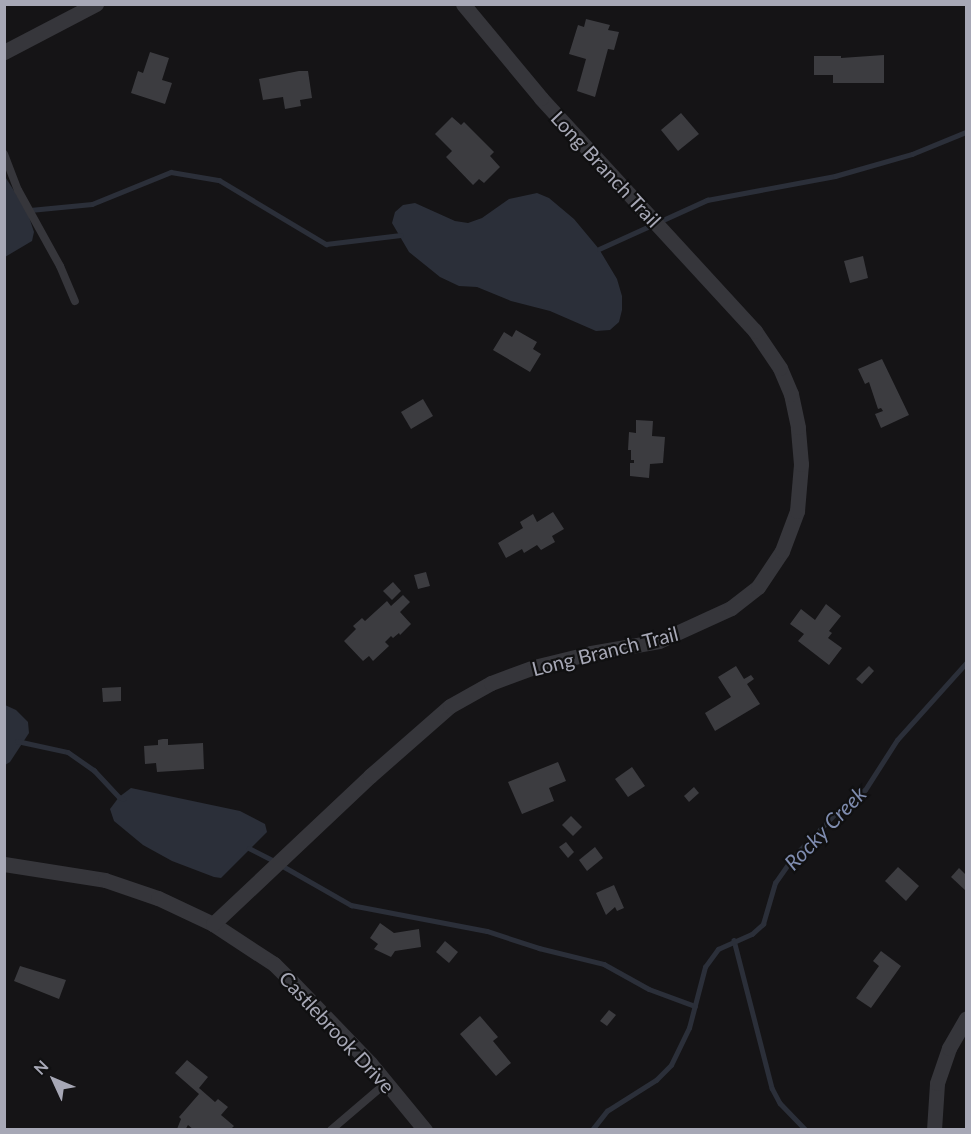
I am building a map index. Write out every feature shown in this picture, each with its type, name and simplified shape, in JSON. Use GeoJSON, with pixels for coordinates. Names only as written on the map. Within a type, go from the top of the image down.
{"type":"FeatureCollection","features":[{"type":"Feature","properties":{"kind":"street"},"geometry":{"type":"LineString","coordinates":[[4,52],[96,4]]}},
{"type":"Feature","properties":{"kind":"street","name":"Long Branch Trail"},"geometry":{"type":"LineString","coordinates":[[213,924],[370,776],[450,706],[491,682],[534,667],[591,653],[659,641],[731,608],[758,587],[782,552],[797,511],[801,464],[798,427],[791,394],[780,368],[755,332],[541,98],[463,4]]}},
{"type":"Feature","properties":{"kind":"street","name":"Castlebrook Drive"},"geometry":{"type":"LineString","coordinates":[[4,864],[105,880],[158,898],[213,924],[274,964],[325,1014],[424,1130]]}},
{"type":"Feature","properties":{"kind":"street"},"geometry":{"type":"LineString","coordinates":[[934,1130],[937,1083],[949,1048],[966,1019]]}},
{"type":"Feature","properties":{"kind":"lane"},"geometry":{"type":"LineString","coordinates":[[4,154],[18,190],[60,266],[75,300]]}},
{"type":"Feature","properties":{"kind":"lane"},"geometry":{"type":"LineString","coordinates":[[331,1130],[386,1083]]}},
{"type":"Feature","properties":{"kind":"shaded area"},"geometry":{"type":"Polygon","coordinates":[[[4,175],[27,211],[34,232],[32,241],[5,257],[4,175]]]}},
{"type":"Feature","properties":{"kind":"shaded area"},"geometry":{"type":"Polygon","coordinates":[[[537,193],[549,198],[574,219],[599,249],[617,279],[622,296],[622,310],[619,322],[610,330],[596,331],[550,311],[511,301],[477,287],[459,286],[440,277],[409,252],[392,223],[395,212],[403,205],[415,203],[455,221],[468,223],[482,218],[509,199],[537,193]]]}},
{"type":"Feature","properties":{"kind":"shaded area"},"geometry":{"type":"Polygon","coordinates":[[[5,705],[16,710],[28,722],[29,733],[10,762],[5,765],[5,705]]]}},
{"type":"Feature","properties":{"kind":"shaded area"},"geometry":{"type":"Polygon","coordinates":[[[131,788],[240,811],[265,824],[267,832],[221,878],[214,877],[172,861],[143,845],[114,821],[110,809],[119,797],[131,788]]]}},
{"type":"Feature","properties":{"kind":"building"},"geometry":{"type":"Polygon","coordinates":[[[586,19],[610,25],[608,30],[619,32],[614,50],[608,49],[595,97],[577,91],[586,59],[569,54],[578,25],[584,27],[586,19]]]}},
{"type":"Feature","properties":{"kind":"building"},"geometry":{"type":"Polygon","coordinates":[[[150,52],[169,58],[162,80],[172,83],[165,104],[131,93],[138,71],[143,73],[150,52]]]}},
{"type":"Feature","properties":{"kind":"building"},"geometry":{"type":"Polygon","coordinates":[[[884,55],[884,83],[833,83],[833,75],[814,75],[814,56],[841,56],[841,58],[884,55]]]}},
{"type":"Feature","properties":{"kind":"building"},"geometry":{"type":"Polygon","coordinates":[[[308,71],[312,98],[300,100],[301,106],[285,109],[283,97],[263,100],[259,79],[308,71]]]}},
{"type":"Feature","properties":{"kind":"building"},"geometry":{"type":"Polygon","coordinates":[[[681,113],[699,134],[678,151],[661,130],[681,113]]]}},
{"type":"Feature","properties":{"kind":"building"},"geometry":{"type":"Polygon","coordinates":[[[452,117],[461,125],[464,122],[494,152],[490,156],[500,167],[484,183],[479,179],[473,185],[446,157],[452,151],[435,134],[452,117]]]}},
{"type":"Feature","properties":{"kind":"building"},"geometry":{"type":"Polygon","coordinates":[[[863,256],[868,278],[850,283],[844,261],[863,256]]]}},
{"type":"Feature","properties":{"kind":"building"},"geometry":{"type":"Polygon","coordinates":[[[516,330],[537,342],[533,349],[541,354],[530,372],[493,350],[504,332],[512,337],[516,330]]]}},
{"type":"Feature","properties":{"kind":"building"},"geometry":{"type":"Polygon","coordinates":[[[882,359],[909,415],[881,428],[875,414],[883,411],[881,408],[878,409],[869,382],[865,384],[858,369],[882,359]]]}},
{"type":"Feature","properties":{"kind":"building"},"geometry":{"type":"Polygon","coordinates":[[[423,399],[433,416],[411,429],[401,412],[423,399]]]}},
{"type":"Feature","properties":{"kind":"building"},"geometry":{"type":"Polygon","coordinates":[[[636,420],[653,421],[652,436],[665,437],[663,463],[650,464],[649,478],[630,476],[630,463],[634,463],[634,460],[631,460],[631,450],[628,450],[629,432],[636,433],[636,420]]]}},
{"type":"Feature","properties":{"kind":"building"},"geometry":{"type":"Polygon","coordinates":[[[553,512],[564,529],[552,536],[555,542],[541,550],[537,545],[524,553],[522,549],[506,558],[498,543],[523,528],[520,522],[533,514],[537,522],[553,512]]]}},
{"type":"Feature","properties":{"kind":"building"},"geometry":{"type":"Polygon","coordinates":[[[426,572],[430,586],[418,589],[414,575],[426,572]]]}},
{"type":"Feature","properties":{"kind":"building"},"geometry":{"type":"Polygon","coordinates":[[[393,582],[401,591],[392,600],[383,591],[393,582]]]}},
{"type":"Feature","properties":{"kind":"building"},"geometry":{"type":"Polygon","coordinates":[[[403,595],[410,602],[400,612],[411,624],[400,635],[399,633],[393,638],[391,636],[385,642],[389,646],[373,661],[369,656],[363,661],[344,641],[356,629],[353,626],[362,618],[365,621],[387,601],[391,606],[403,595]]]}},
{"type":"Feature","properties":{"kind":"building"},"geometry":{"type":"Polygon","coordinates":[[[826,604],[841,616],[829,631],[832,633],[828,638],[842,648],[829,665],[798,641],[804,634],[790,624],[801,609],[815,620],[826,604]]]}},
{"type":"Feature","properties":{"kind":"building"},"geometry":{"type":"Polygon","coordinates":[[[736,666],[744,679],[751,675],[754,679],[747,684],[760,704],[715,731],[705,713],[731,697],[718,677],[736,666]]]}},
{"type":"Feature","properties":{"kind":"building"},"geometry":{"type":"Polygon","coordinates":[[[869,666],[874,671],[862,684],[856,679],[869,666]]]}},
{"type":"Feature","properties":{"kind":"building"},"geometry":{"type":"Polygon","coordinates":[[[121,687],[121,701],[103,702],[102,688],[121,687]]]}},
{"type":"Feature","properties":{"kind":"building"},"geometry":{"type":"Polygon","coordinates":[[[168,739],[168,745],[203,743],[204,769],[157,772],[156,763],[145,764],[144,746],[158,745],[158,740],[168,739]]]}},
{"type":"Feature","properties":{"kind":"building"},"geometry":{"type":"Polygon","coordinates":[[[558,762],[566,781],[549,788],[554,801],[522,814],[508,782],[558,762]]]}},
{"type":"Feature","properties":{"kind":"building"},"geometry":{"type":"Polygon","coordinates":[[[632,767],[645,786],[628,797],[615,779],[632,767]]]}},
{"type":"Feature","properties":{"kind":"building"},"geometry":{"type":"Polygon","coordinates":[[[694,787],[699,793],[689,802],[684,796],[694,787]]]}},
{"type":"Feature","properties":{"kind":"building"},"geometry":{"type":"Polygon","coordinates":[[[571,816],[582,827],[573,836],[562,825],[571,816]]]}},
{"type":"Feature","properties":{"kind":"building"},"geometry":{"type":"Polygon","coordinates":[[[566,842],[574,852],[568,858],[559,847],[566,842]]]}},
{"type":"Feature","properties":{"kind":"building"},"geometry":{"type":"Polygon","coordinates":[[[595,847],[603,858],[587,871],[579,860],[595,847]]]}},
{"type":"Feature","properties":{"kind":"building"},"geometry":{"type":"Polygon","coordinates":[[[898,867],[919,886],[906,901],[885,881],[898,867]]]}},
{"type":"Feature","properties":{"kind":"building"},"geometry":{"type":"Polygon","coordinates":[[[959,868],[966,875],[966,891],[951,877],[959,868]]]}},
{"type":"Feature","properties":{"kind":"building"},"geometry":{"type":"Polygon","coordinates":[[[614,885],[624,908],[617,911],[615,907],[606,915],[596,893],[614,885]]]}},
{"type":"Feature","properties":{"kind":"building"},"geometry":{"type":"Polygon","coordinates":[[[380,923],[394,933],[419,929],[421,947],[395,951],[391,957],[374,949],[378,944],[370,938],[380,923]]]}},
{"type":"Feature","properties":{"kind":"building"},"geometry":{"type":"Polygon","coordinates":[[[445,941],[458,952],[449,963],[436,952],[445,941]]]}},
{"type":"Feature","properties":{"kind":"building"},"geometry":{"type":"Polygon","coordinates":[[[881,951],[901,966],[871,1008],[856,998],[879,966],[873,961],[881,951]]]}},
{"type":"Feature","properties":{"kind":"building"},"geometry":{"type":"Polygon","coordinates":[[[20,966],[66,980],[59,999],[14,981],[20,966]]]}},
{"type":"Feature","properties":{"kind":"building"},"geometry":{"type":"Polygon","coordinates":[[[609,1010],[616,1015],[607,1026],[600,1021],[609,1010]]]}},
{"type":"Feature","properties":{"kind":"building"},"geometry":{"type":"Polygon","coordinates":[[[480,1016],[498,1037],[493,1041],[511,1063],[496,1076],[460,1034],[480,1016]]]}},
{"type":"Feature","properties":{"kind":"building"},"geometry":{"type":"Polygon","coordinates":[[[187,1060],[208,1077],[199,1088],[215,1102],[218,1099],[228,1107],[221,1115],[234,1126],[230,1130],[194,1130],[188,1125],[185,1130],[177,1129],[181,1119],[179,1117],[199,1094],[175,1073],[187,1060]]]}},
{"type":"Feature","properties":{"kind":"waterway"},"geometry":{"type":"LineString","coordinates":[[599,249],[707,200],[835,176],[912,154],[966,132]]}},
{"type":"Feature","properties":{"kind":"waterway"},"geometry":{"type":"LineString","coordinates":[[30,210],[92,204],[171,172],[219,180],[326,244],[400,235]]}},
{"type":"Feature","properties":{"kind":"waterway","name":"Rocky Creek"},"geometry":{"type":"LineString","coordinates":[[592,1130],[607,1111],[656,1080],[671,1065],[689,1028],[705,967],[718,949],[752,934],[763,924],[775,883],[793,857],[835,814],[865,790],[897,740],[966,663]]}},
{"type":"Feature","properties":{"kind":"waterway"},"geometry":{"type":"LineString","coordinates":[[17,741],[68,752],[94,770],[119,797],[124,799]]}},
{"type":"Feature","properties":{"kind":"waterway"},"geometry":{"type":"LineString","coordinates":[[249,848],[274,861]]}},
{"type":"Feature","properties":{"kind":"waterway"},"geometry":{"type":"LineString","coordinates":[[281,865],[351,905],[487,931],[539,948],[604,964],[649,989],[695,1006]]}},
{"type":"Feature","properties":{"kind":"waterway"},"geometry":{"type":"LineString","coordinates":[[734,940],[772,1088],[780,1103],[806,1130]]}}]}
